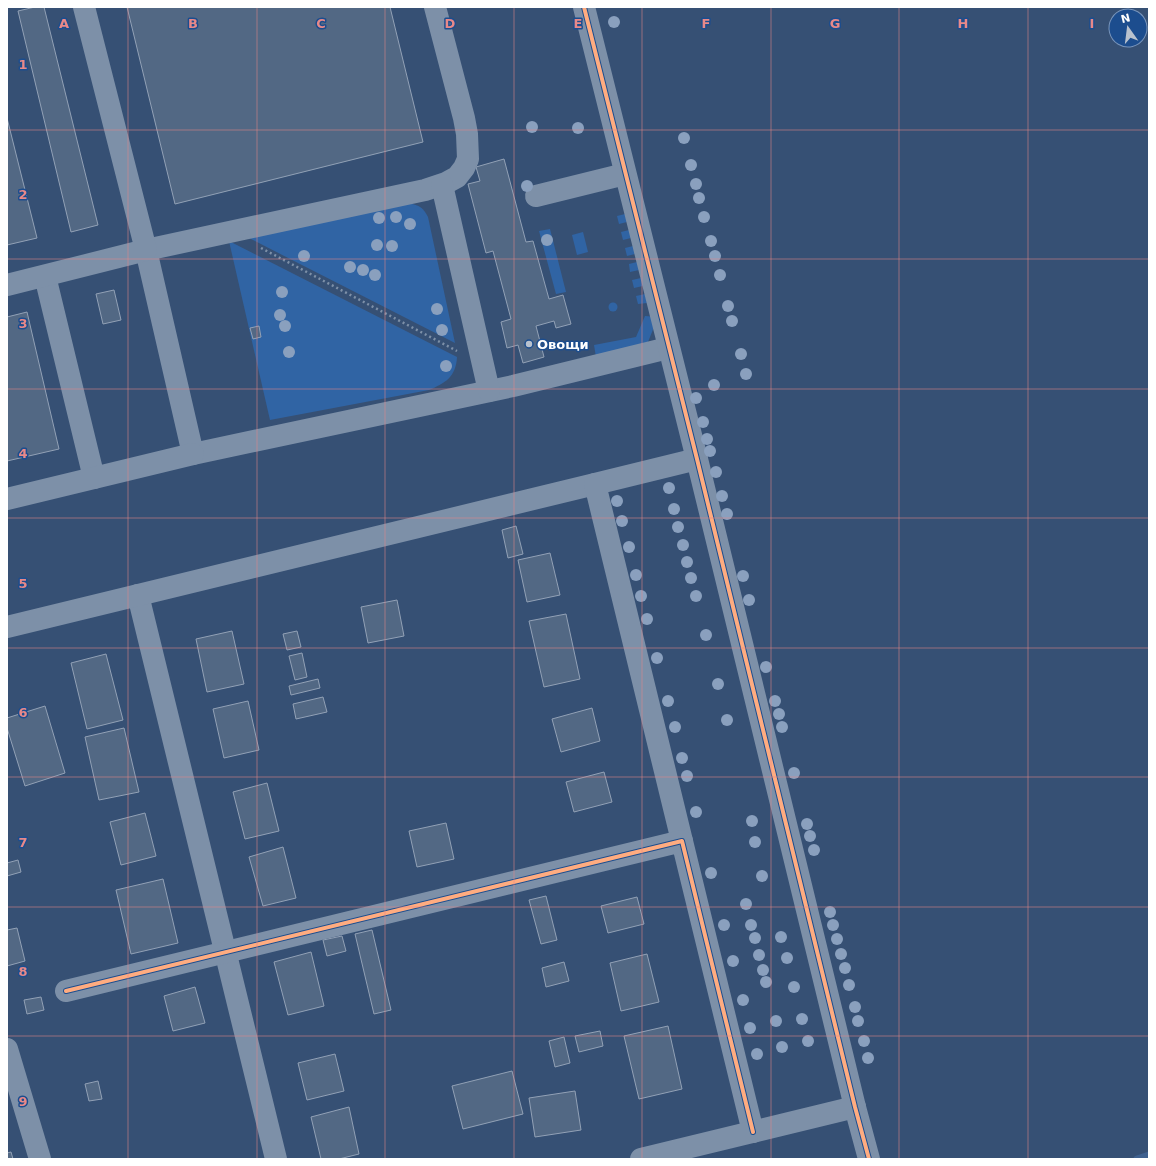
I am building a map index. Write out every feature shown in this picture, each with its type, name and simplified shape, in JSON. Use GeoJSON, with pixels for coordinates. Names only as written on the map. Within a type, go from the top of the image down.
{"type":"FeatureCollection","features":[{"type":"Feature","properties":{"kind":"street"},"geometry":{"type":"LineString","coordinates":[[84,7],[146,250],[193,454]]}},
{"type":"Feature","properties":{"kind":"street"},"geometry":{"type":"LineString","coordinates":[[7,285],[146,250],[425,190],[442,185],[457,176],[464,168],[468,159],[467,134],[435,7]]}},
{"type":"Feature","properties":{"kind":"street"},"geometry":{"type":"LineString","coordinates":[[584,7],[869,1159]]}},
{"type":"Feature","properties":{"kind":"street"},"geometry":{"type":"LineString","coordinates":[[536,196],[625,174]]}},
{"type":"Feature","properties":{"kind":"street"},"geometry":{"type":"LineString","coordinates":[[442,185],[489,391]]}},
{"type":"Feature","properties":{"kind":"street"},"geometry":{"type":"LineString","coordinates":[[45,276],[94,478]]}},
{"type":"Feature","properties":{"kind":"street"},"geometry":{"type":"LineString","coordinates":[[7,499],[193,454],[489,391],[668,348]]}},
{"type":"Feature","properties":{"kind":"street"},"geometry":{"type":"LineString","coordinates":[[7,627],[696,459]]}},
{"type":"Feature","properties":{"kind":"street"},"geometry":{"type":"LineString","coordinates":[[595,484],[753,1132]]}},
{"type":"Feature","properties":{"kind":"street"},"geometry":{"type":"LineString","coordinates":[[138,595],[276,1159]]}},
{"type":"Feature","properties":{"kind":"street"},"geometry":{"type":"LineString","coordinates":[[66,991],[682,841]]}},
{"type":"Feature","properties":{"kind":"street"},"geometry":{"type":"LineString","coordinates":[[7,1049],[40,1159]]}},
{"type":"Feature","properties":{"kind":"street"},"geometry":{"type":"LineString","coordinates":[[642,1159],[855,1107]]}},
{"type":"Feature","properties":{"kind":"path"},"geometry":{"type":"LineString","coordinates":[[231,232],[483,365]]}},
{"type":"Feature","properties":{"kind":"shaded area"},"geometry":{"type":"Polygon","coordinates":[[[406,203],[414,204],[420,207],[424,210],[428,217],[455,343],[247,237],[406,203]]]}},
{"type":"Feature","properties":{"kind":"shaded area"},"geometry":{"type":"Polygon","coordinates":[[[625,214],[627,222],[619,224],[617,216],[625,214]]]}},
{"type":"Feature","properties":{"kind":"shaded area"},"geometry":{"type":"Polygon","coordinates":[[[550,229],[566,292],[556,294],[539,231],[550,229]]]}},
{"type":"Feature","properties":{"kind":"shaded area"},"geometry":{"type":"Polygon","coordinates":[[[629,230],[631,238],[623,240],[621,232],[629,230]]]}},
{"type":"Feature","properties":{"kind":"shaded area"},"geometry":{"type":"Polygon","coordinates":[[[583,232],[588,252],[577,255],[572,235],[583,232]]]}},
{"type":"Feature","properties":{"kind":"shaded area"},"geometry":{"type":"Polygon","coordinates":[[[229,241],[457,357],[452,374],[445,382],[429,390],[270,420],[229,241]]]}},
{"type":"Feature","properties":{"kind":"shaded area"},"geometry":{"type":"Polygon","coordinates":[[[633,246],[635,254],[627,256],[625,248],[633,246]]]}},
{"type":"Feature","properties":{"kind":"shaded area"},"geometry":{"type":"Polygon","coordinates":[[[637,262],[639,270],[630,272],[629,264],[637,262]]]}},
{"type":"Feature","properties":{"kind":"shaded area"},"geometry":{"type":"Polygon","coordinates":[[[641,278],[643,286],[634,288],[632,280],[641,278]]]}},
{"type":"Feature","properties":{"kind":"shaded area"},"geometry":{"type":"Polygon","coordinates":[[[645,294],[647,303],[638,304],[636,296],[645,294]]]}},
{"type":"Feature","properties":{"kind":"shaded area"},"geometry":{"type":"Polygon","coordinates":[[[611,303],[615,303],[617,307],[615,311],[611,311],[609,309],[609,305],[611,303]]]}},
{"type":"Feature","properties":{"kind":"shaded area"},"geometry":{"type":"Polygon","coordinates":[[[645,316],[658,317],[648,342],[596,357],[594,345],[636,337],[645,316]]]}},
{"type":"Feature","properties":{"kind":"building"},"geometry":{"type":"Polygon","coordinates":[[[35,7],[44,7],[98,225],[71,232],[18,11],[35,7]]]}},
{"type":"Feature","properties":{"kind":"building"},"geometry":{"type":"Polygon","coordinates":[[[127,7],[390,7],[423,142],[175,204],[127,7]]]}},
{"type":"Feature","properties":{"kind":"building"},"geometry":{"type":"Polygon","coordinates":[[[7,118],[37,238],[7,245],[7,118]]]}},
{"type":"Feature","properties":{"kind":"building"},"geometry":{"type":"Polygon","coordinates":[[[504,159],[526,242],[533,241],[549,299],[563,295],[571,324],[556,328],[554,321],[536,326],[544,357],[523,363],[518,345],[507,348],[501,322],[511,319],[493,251],[486,253],[468,184],[480,181],[476,167],[504,159]]]}},
{"type":"Feature","properties":{"kind":"building"},"geometry":{"type":"Polygon","coordinates":[[[114,290],[121,320],[103,324],[96,294],[114,290]]]}},
{"type":"Feature","properties":{"kind":"building"},"geometry":{"type":"Polygon","coordinates":[[[27,312],[59,449],[7,461],[7,317],[27,312]]]}},
{"type":"Feature","properties":{"kind":"building"},"geometry":{"type":"Polygon","coordinates":[[[259,326],[261,337],[253,339],[250,328],[259,326]]]}},
{"type":"Feature","properties":{"kind":"building"},"geometry":{"type":"Polygon","coordinates":[[[516,526],[523,554],[508,558],[502,530],[516,526]]]}},
{"type":"Feature","properties":{"kind":"building"},"geometry":{"type":"Polygon","coordinates":[[[550,553],[560,595],[527,602],[518,560],[550,553]]]}},
{"type":"Feature","properties":{"kind":"building"},"geometry":{"type":"Polygon","coordinates":[[[397,600],[404,636],[368,643],[361,607],[397,600]]]}},
{"type":"Feature","properties":{"kind":"building"},"geometry":{"type":"Polygon","coordinates":[[[566,614],[580,679],[544,687],[529,621],[566,614]]]}},
{"type":"Feature","properties":{"kind":"building"},"geometry":{"type":"Polygon","coordinates":[[[232,631],[244,684],[207,692],[196,639],[232,631]]]}},
{"type":"Feature","properties":{"kind":"building"},"geometry":{"type":"Polygon","coordinates":[[[297,631],[301,647],[287,650],[283,634],[297,631]]]}},
{"type":"Feature","properties":{"kind":"building"},"geometry":{"type":"Polygon","coordinates":[[[302,653],[307,677],[295,680],[289,656],[302,653]]]}},
{"type":"Feature","properties":{"kind":"building"},"geometry":{"type":"Polygon","coordinates":[[[106,654],[123,720],[87,729],[71,663],[106,654]]]}},
{"type":"Feature","properties":{"kind":"building"},"geometry":{"type":"Polygon","coordinates":[[[318,679],[320,688],[291,695],[289,686],[318,679]]]}},
{"type":"Feature","properties":{"kind":"building"},"geometry":{"type":"Polygon","coordinates":[[[323,697],[327,712],[296,719],[293,704],[323,697]]]}},
{"type":"Feature","properties":{"kind":"building"},"geometry":{"type":"Polygon","coordinates":[[[248,701],[259,750],[224,758],[213,709],[248,701]]]}},
{"type":"Feature","properties":{"kind":"building"},"geometry":{"type":"Polygon","coordinates":[[[45,706],[65,773],[25,786],[7,728],[7,718],[45,706]]]}},
{"type":"Feature","properties":{"kind":"building"},"geometry":{"type":"Polygon","coordinates":[[[592,708],[600,741],[561,752],[552,719],[592,708]]]}},
{"type":"Feature","properties":{"kind":"building"},"geometry":{"type":"Polygon","coordinates":[[[124,728],[139,792],[99,800],[85,737],[124,728]]]}},
{"type":"Feature","properties":{"kind":"building"},"geometry":{"type":"Polygon","coordinates":[[[604,772],[612,802],[574,812],[566,782],[604,772]]]}},
{"type":"Feature","properties":{"kind":"building"},"geometry":{"type":"Polygon","coordinates":[[[267,783],[279,831],[245,839],[233,792],[267,783]]]}},
{"type":"Feature","properties":{"kind":"building"},"geometry":{"type":"Polygon","coordinates":[[[145,813],[156,856],[121,865],[110,822],[145,813]]]}},
{"type":"Feature","properties":{"kind":"building"},"geometry":{"type":"Polygon","coordinates":[[[446,823],[454,859],[417,867],[409,831],[446,823]]]}},
{"type":"Feature","properties":{"kind":"building"},"geometry":{"type":"Polygon","coordinates":[[[283,847],[296,898],[263,906],[249,857],[283,847]]]}},
{"type":"Feature","properties":{"kind":"building"},"geometry":{"type":"Polygon","coordinates":[[[18,860],[21,872],[7,876],[7,863],[18,860]]]}},
{"type":"Feature","properties":{"kind":"building"},"geometry":{"type":"Polygon","coordinates":[[[163,879],[178,943],[131,954],[116,890],[163,879]]]}},
{"type":"Feature","properties":{"kind":"building"},"geometry":{"type":"Polygon","coordinates":[[[546,896],[557,940],[541,944],[529,900],[546,896]]]}},
{"type":"Feature","properties":{"kind":"building"},"geometry":{"type":"Polygon","coordinates":[[[637,897],[644,924],[608,933],[601,906],[637,897]]]}},
{"type":"Feature","properties":{"kind":"building"},"geometry":{"type":"Polygon","coordinates":[[[17,928],[25,961],[7,966],[7,930],[17,928]]]}},
{"type":"Feature","properties":{"kind":"building"},"geometry":{"type":"Polygon","coordinates":[[[372,930],[391,1010],[374,1014],[355,934],[372,930]]]}},
{"type":"Feature","properties":{"kind":"building"},"geometry":{"type":"Polygon","coordinates":[[[342,936],[346,951],[327,956],[323,940],[342,936]]]}},
{"type":"Feature","properties":{"kind":"building"},"geometry":{"type":"Polygon","coordinates":[[[311,952],[324,1006],[288,1015],[274,962],[311,952]]]}},
{"type":"Feature","properties":{"kind":"building"},"geometry":{"type":"Polygon","coordinates":[[[647,954],[659,1002],[621,1011],[610,963],[647,954]]]}},
{"type":"Feature","properties":{"kind":"building"},"geometry":{"type":"Polygon","coordinates":[[[564,962],[569,981],[546,987],[542,968],[564,962]]]}},
{"type":"Feature","properties":{"kind":"building"},"geometry":{"type":"Polygon","coordinates":[[[195,987],[205,1023],[173,1031],[164,996],[195,987]]]}},
{"type":"Feature","properties":{"kind":"building"},"geometry":{"type":"Polygon","coordinates":[[[41,997],[44,1010],[27,1014],[24,1000],[41,997]]]}},
{"type":"Feature","properties":{"kind":"building"},"geometry":{"type":"Polygon","coordinates":[[[668,1026],[682,1089],[639,1099],[624,1036],[668,1026]]]}},
{"type":"Feature","properties":{"kind":"building"},"geometry":{"type":"Polygon","coordinates":[[[600,1031],[603,1046],[579,1052],[575,1036],[600,1031]]]}},
{"type":"Feature","properties":{"kind":"building"},"geometry":{"type":"Polygon","coordinates":[[[564,1037],[570,1063],[555,1067],[549,1041],[564,1037]]]}},
{"type":"Feature","properties":{"kind":"building"},"geometry":{"type":"Polygon","coordinates":[[[335,1054],[344,1091],[307,1100],[298,1063],[335,1054]]]}},
{"type":"Feature","properties":{"kind":"building"},"geometry":{"type":"Polygon","coordinates":[[[512,1071],[523,1114],[463,1129],[452,1086],[512,1071]]]}},
{"type":"Feature","properties":{"kind":"building"},"geometry":{"type":"Polygon","coordinates":[[[98,1081],[102,1099],[89,1101],[85,1084],[98,1081]]]}},
{"type":"Feature","properties":{"kind":"building"},"geometry":{"type":"Polygon","coordinates":[[[575,1091],[581,1130],[535,1137],[529,1098],[575,1091]]]}},
{"type":"Feature","properties":{"kind":"building"},"geometry":{"type":"Polygon","coordinates":[[[349,1107],[359,1154],[339,1159],[321,1159],[311,1117],[349,1107]]]}},
{"type":"Feature","properties":{"kind":"building"},"geometry":{"type":"Polygon","coordinates":[[[11,1152],[13,1159],[7,1159],[7,1153],[11,1152]]]}},
{"type":"Feature","properties":{"kind":"waterway"},"geometry":{"type":"LineString","coordinates":[[1137,1159],[1149,1155]]}},
{"type":"Feature","properties":{"kind":"cycle path"},"geometry":{"type":"LineString","coordinates":[[584,7],[869,1159]]}},
{"type":"Feature","properties":{"kind":"cycle path"},"geometry":{"type":"LineString","coordinates":[[66,991],[682,841],[753,1132]]}},
{"type":"Feature","properties":{"kind":"place","name":"Овощи"},"geometry":{"type":"Point","coordinates":[529,344]}}]}
